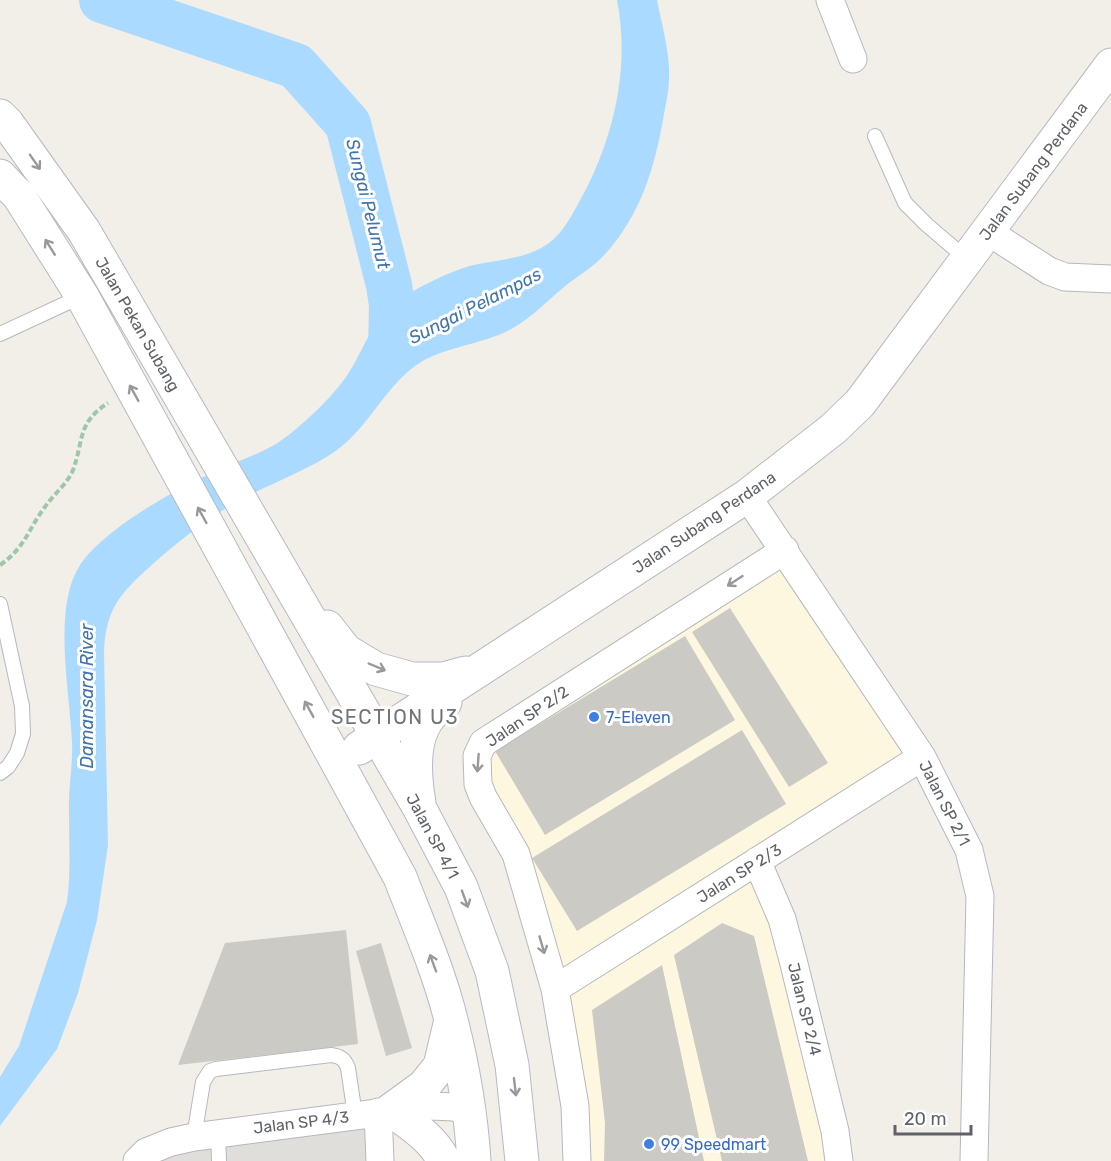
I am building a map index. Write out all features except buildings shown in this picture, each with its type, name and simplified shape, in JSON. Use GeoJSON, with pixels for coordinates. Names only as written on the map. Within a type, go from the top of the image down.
{"type":"FeatureCollection","features":[{"type":"Feature","properties":{"kind":"main road","name":"Jalan Subang Perdana"},"geometry":{"type":"LineString","coordinates":[[337,760],[377,737],[747,496],[832,429],[860,403],[1111,65]]}},
{"type":"Feature","properties":{"kind":"main road","name":"Jalan Pekan Subang"},"geometry":{"type":"LineString","coordinates":[[0,116],[84,231],[272,554]]}},
{"type":"Feature","properties":{"kind":"main road"},"geometry":{"type":"LineString","coordinates":[[0,176],[19,196],[82,296],[400,877],[435,967],[451,1018],[471,1112],[474,1161]]}},
{"type":"Feature","properties":{"kind":"main road"},"geometry":{"type":"LineString","coordinates":[[272,554],[346,651],[376,669],[412,679],[444,679],[479,669]]}},
{"type":"Feature","properties":{"kind":"main road","name":"Jalan SP 4/1"},"geometry":{"type":"LineString","coordinates":[[272,554],[420,809],[461,887],[492,971],[512,1065],[522,1161]]}},
{"type":"Feature","properties":{"kind":"main road"},"geometry":{"type":"LineString","coordinates":[[420,809],[415,779],[417,750],[423,726],[438,707],[479,669]]}},
{"type":"Feature","properties":{"kind":"main road"},"geometry":{"type":"LineString","coordinates":[[374,1113],[424,1086],[440,1066],[451,1018]]}},
{"type":"Feature","properties":{"kind":"main road"},"geometry":{"type":"LineString","coordinates":[[471,1112],[487,1127],[509,1161]]}},
{"type":"Feature","properties":{"kind":"main road"},"geometry":{"type":"LineString","coordinates":[[374,1113],[424,1135],[439,1150],[444,1161]]}},
{"type":"Feature","properties":{"kind":"street"},"geometry":{"type":"LineString","coordinates":[[830,0],[853,59]]}},
{"type":"Feature","properties":{"kind":"street"},"geometry":{"type":"LineString","coordinates":[[987,231],[1049,271],[1065,277],[1111,279]]}},
{"type":"Feature","properties":{"kind":"street","name":"Jalan SP 2/1"},"geometry":{"type":"LineString","coordinates":[[747,496],[922,757],[969,850],[980,896],[974,1161]]}},
{"type":"Feature","properties":{"kind":"street","name":"Jalan SP 2/2"},"geometry":{"type":"LineString","coordinates":[[577,1161],[575,1106],[555,989],[516,854],[483,797],[478,784],[477,756],[483,743],[784,550]]}},
{"type":"Feature","properties":{"kind":"street","name":"Jalan SP 2/3"},"geometry":{"type":"LineString","coordinates":[[555,989],[922,757]]}},
{"type":"Feature","properties":{"kind":"street","name":"Jalan SP 2/4"},"geometry":{"type":"LineString","coordinates":[[757,861],[782,919],[835,1131],[839,1161]]}},
{"type":"Feature","properties":{"kind":"street","name":"Jalan SP 4/3"},"geometry":{"type":"LineString","coordinates":[[137,1161],[146,1152],[171,1142],[206,1135],[431,1106],[454,1107],[471,1112]]}},
{"type":"Feature","properties":{"kind":"street"},"geometry":{"type":"LineString","coordinates":[[374,1113],[380,1161]]}},
{"type":"Feature","properties":{"kind":"lane"},"geometry":{"type":"LineString","coordinates":[[875,136],[905,202],[927,225],[967,259]]}},
{"type":"Feature","properties":{"kind":"lane"},"geometry":{"type":"LineString","coordinates":[[0,334],[82,296]]}},
{"type":"Feature","properties":{"kind":"lane"},"geometry":{"type":"LineString","coordinates":[[0,604],[22,706],[23,734],[17,753],[8,767],[0,772]]}},
{"type":"Feature","properties":{"kind":"lane"},"geometry":{"type":"LineString","coordinates":[[219,1161],[206,1135],[203,1082],[210,1071],[331,1055],[339,1056],[345,1061],[374,1113]]}},
{"type":"Feature","properties":{"kind":"path"},"geometry":{"type":"LineString","coordinates":[[0,565],[23,544],[43,509],[72,472],[81,433],[95,411],[131,388]]}},
{"type":"Feature","properties":{"kind":"shaded area"},"geometry":{"type":"Polygon","coordinates":[[[781,566],[907,753],[741,857],[773,923],[830,1161],[586,1161],[491,790],[490,748],[781,566]]]}},
{"type":"Feature","properties":{"kind":"shaded area"},"geometry":{"type":"Polygon","coordinates":[[[368,1124],[371,1161],[152,1161],[175,1149],[368,1124]]]}},
{"type":"Feature","properties":{"kind":"water"},"geometry":{"type":"Polygon","coordinates":[[[617,0],[657,0],[667,49],[669,83],[659,138],[644,190],[629,222],[607,252],[513,328],[490,338],[442,352],[421,362],[398,382],[359,429],[337,450],[212,517],[133,582],[112,611],[105,636],[104,652],[108,845],[97,920],[78,993],[57,1049],[0,1126],[0,1077],[19,1046],[67,902],[72,751],[65,627],[72,583],[80,565],[91,551],[142,511],[200,479],[269,448],[295,430],[342,383],[379,320],[401,299],[455,271],[535,251],[549,243],[558,234],[570,218],[589,183],[609,133],[620,80],[622,54],[617,0]]]}},
{"type":"Feature","properties":{"kind":"waterway","name":"Sungai Pelumut"},"geometry":{"type":"LineString","coordinates":[[102,0],[296,66],[348,124],[389,285],[392,305],[391,351]]}},
{"type":"Feature","properties":{"kind":"place","name":"7-Eleven"},"geometry":{"type":"Point","coordinates":[594,717]}},
{"type":"Feature","properties":{"kind":"place","name":"99 Speedmart"},"geometry":{"type":"Point","coordinates":[649,1144]}},
{"type":"Feature","properties":{"kind":"district","name":"SECTION U3"},"geometry":{"type":"Point","coordinates":[395,717]}},
{"type":"Feature","properties":{"kind":"water label","name":"Sungai Pelampas"},"geometry":{"type":"Point","coordinates":[475,306]}},
{"type":"Feature","properties":{"kind":"water label","name":"Damansara River"},"geometry":{"type":"Point","coordinates":[87,696]}}]}
